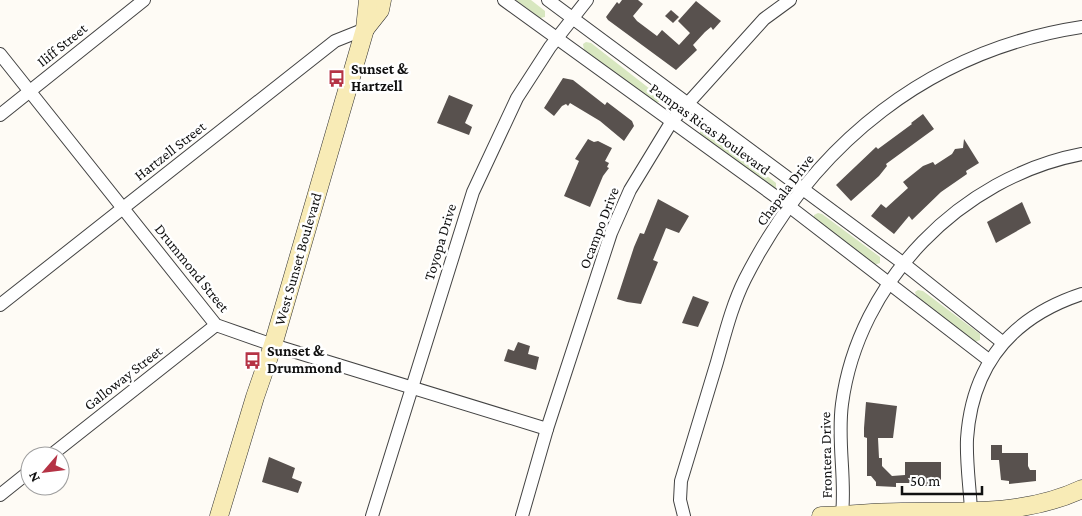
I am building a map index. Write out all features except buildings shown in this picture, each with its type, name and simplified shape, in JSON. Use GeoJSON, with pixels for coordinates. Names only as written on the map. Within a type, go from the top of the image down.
{"type":"FeatureCollection","features":[{"type":"Feature","properties":{"kind":"main road","name":"West Sunset Boulevard"},"geometry":{"type":"LineString","coordinates":[[219,516],[255,397],[273,345],[365,29],[368,0]]}},
{"type":"Feature","properties":{"kind":"main road","name":"West Sunset Boulevard"},"geometry":{"type":"LineString","coordinates":[[365,29],[380,10],[382,0]]}},
{"type":"Feature","properties":{"kind":"main road"},"geometry":{"type":"LineString","coordinates":[[821,516],[1025,508],[1058,501],[1082,489]]}},
{"type":"Feature","properties":{"kind":"street","name":"Iliff Street"},"geometry":{"type":"LineString","coordinates":[[0,115],[144,0]]}},
{"type":"Feature","properties":{"kind":"street","name":"Pampas Ricas Boulevard"},"geometry":{"type":"LineString","coordinates":[[504,0],[790,207],[990,361]]}},
{"type":"Feature","properties":{"kind":"street","name":"Pampas Ricas Boulevard"},"geometry":{"type":"LineString","coordinates":[[548,0],[904,264],[1002,342]]}},
{"type":"Feature","properties":{"kind":"street","name":"Toyopa Drive"},"geometry":{"type":"LineString","coordinates":[[372,516],[473,192],[518,98],[557,37],[587,0]]}},
{"type":"Feature","properties":{"kind":"street","name":"Ocampo Drive"},"geometry":{"type":"LineString","coordinates":[[522,516],[547,429],[611,233],[630,190],[672,122],[764,19],[790,0]]}},
{"type":"Feature","properties":{"kind":"street","name":"Chapala Drive"},"geometry":{"type":"LineString","coordinates":[[684,516],[680,500],[681,481],[729,320],[745,280],[779,221],[803,189],[839,147],[864,124],[920,84],[1003,45],[1082,27]]}},
{"type":"Feature","properties":{"kind":"street","name":"Hartzell Street"},"geometry":{"type":"LineString","coordinates":[[0,306],[335,40],[365,29]]}},
{"type":"Feature","properties":{"kind":"street","name":"Drummond Street"},"geometry":{"type":"LineString","coordinates":[[0,54],[216,325],[273,345],[412,386],[547,429]]}},
{"type":"Feature","properties":{"kind":"street","name":"Frontera Drive"},"geometry":{"type":"LineString","coordinates":[[842,514],[844,495],[839,433],[848,374],[859,337],[889,282],[943,222],[996,186],[1044,164],[1082,154]]}},
{"type":"Feature","properties":{"kind":"street"},"geometry":{"type":"LineString","coordinates":[[970,511],[967,441],[970,418],[977,388],[990,361],[1002,342],[1035,314],[1061,301],[1082,294]]}},
{"type":"Feature","properties":{"kind":"street","name":"Galloway Street"},"geometry":{"type":"LineString","coordinates":[[63,446],[216,325]]}},
{"type":"Feature","properties":{"kind":"street"},"geometry":{"type":"LineString","coordinates":[[0,495],[20,480]]}},
{"type":"Feature","properties":{"kind":"green space"},"geometry":{"type":"Polygon","coordinates":[[[516,0],[531,0],[545,11],[545,17],[540,18],[516,0]]]}},
{"type":"Feature","properties":{"kind":"green space"},"geometry":{"type":"Polygon","coordinates":[[[586,42],[591,43],[659,96],[659,102],[654,103],[584,50],[583,44],[586,42]]]}},
{"type":"Feature","properties":{"kind":"green space"},"geometry":{"type":"Polygon","coordinates":[[[708,130],[776,183],[776,189],[774,190],[700,134],[700,131],[708,130]]]}},
{"type":"Feature","properties":{"kind":"green space"},"geometry":{"type":"Polygon","coordinates":[[[818,213],[880,257],[880,263],[874,265],[814,218],[814,215],[818,213]]]}},
{"type":"Feature","properties":{"kind":"green space"},"geometry":{"type":"Polygon","coordinates":[[[918,290],[923,291],[980,334],[980,340],[975,342],[917,298],[915,292],[918,290]]]}},
{"type":"Feature","properties":{"kind":"place","name":"Sunset & Hartzell"},"geometry":{"type":"Point","coordinates":[337,78]}},
{"type":"Feature","properties":{"kind":"place","name":"Sunset & Drummond"},"geometry":{"type":"Point","coordinates":[253,360]}}]}
